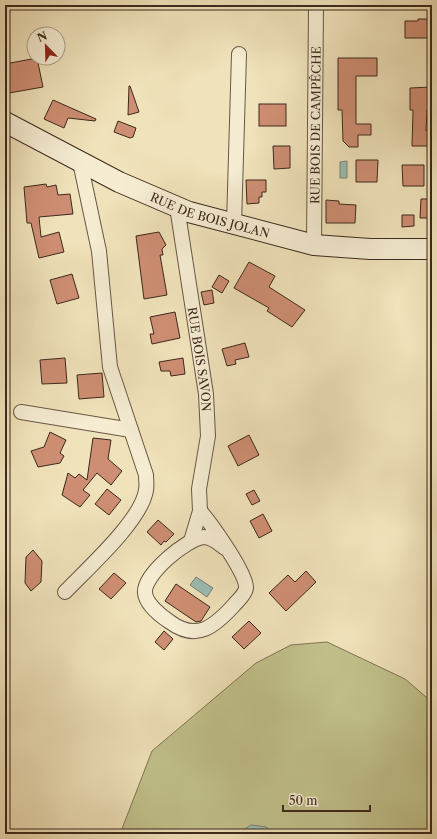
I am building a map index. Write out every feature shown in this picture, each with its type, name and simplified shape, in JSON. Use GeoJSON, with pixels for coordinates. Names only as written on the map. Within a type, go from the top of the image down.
{"type":"FeatureCollection","features":[{"type":"Feature","properties":{"kind":"street","name":"RUE BOIS DE CAMPÊCHE"},"geometry":{"type":"LineString","coordinates":[[314,245],[316,5]]}},
{"type":"Feature","properties":{"kind":"street"},"geometry":{"type":"LineString","coordinates":[[234,224],[239,54]]}},
{"type":"Feature","properties":{"kind":"street","name":"RUE DE BOIS JOLAN"},"geometry":{"type":"LineString","coordinates":[[5,122],[119,182],[189,212],[314,245],[370,249],[432,249]]}},
{"type":"Feature","properties":{"kind":"street"},"geometry":{"type":"LineString","coordinates":[[65,592],[115,541],[135,514],[146,491],[146,474],[110,367],[99,251],[80,162]]}},
{"type":"Feature","properties":{"kind":"street","name":"RUE BOIS SAVON"},"geometry":{"type":"LineString","coordinates":[[177,207],[206,394],[208,436],[199,488],[200,511],[197,526],[191,541]]}},
{"type":"Feature","properties":{"kind":"street"},"geometry":{"type":"LineString","coordinates":[[21,412],[131,430]]}},
{"type":"Feature","properties":{"kind":"street"},"geometry":{"type":"LineString","coordinates":[[200,511],[237,563],[245,579],[246,588],[244,594],[224,617],[208,630],[198,631],[187,630],[175,626],[162,616],[147,599],[145,586],[155,572],[183,545],[191,541],[208,538],[214,539],[225,548]]}},
{"type":"Feature","properties":{"kind":"green space"},"geometry":{"type":"Polygon","coordinates":[[[327,642],[405,679],[432,702],[432,834],[274,834],[266,827],[247,828],[238,834],[120,834],[152,751],[256,663],[291,645],[327,642]]]}},
{"type":"Feature","properties":{"kind":"water"},"geometry":{"type":"Polygon","coordinates":[[[347,161],[347,178],[340,178],[340,162],[347,161]]]}},
{"type":"Feature","properties":{"kind":"water"},"geometry":{"type":"Polygon","coordinates":[[[196,577],[213,588],[207,597],[190,585],[196,577]]]}},
{"type":"Feature","properties":{"kind":"water"},"geometry":{"type":"Polygon","coordinates":[[[251,825],[266,827],[274,834],[238,834],[251,825]]]}},
{"type":"Feature","properties":{"kind":"building"},"geometry":{"type":"Polygon","coordinates":[[[418,19],[431,19],[431,38],[405,38],[405,21],[418,21],[418,19]]]}},
{"type":"Feature","properties":{"kind":"building"},"geometry":{"type":"Polygon","coordinates":[[[338,58],[377,58],[377,76],[356,76],[356,124],[371,124],[371,135],[358,135],[358,147],[349,147],[343,141],[342,110],[338,110],[338,58]]]}},
{"type":"Feature","properties":{"kind":"building"},"geometry":{"type":"Polygon","coordinates":[[[26,60],[26,66],[39,66],[43,87],[9,93],[8,88],[5,88],[5,64],[26,60]]]}},
{"type":"Feature","properties":{"kind":"building"},"geometry":{"type":"Polygon","coordinates":[[[129,86],[139,112],[128,115],[129,86]]]}},
{"type":"Feature","properties":{"kind":"building"},"geometry":{"type":"Polygon","coordinates":[[[432,87],[432,110],[427,110],[426,131],[432,131],[432,146],[412,146],[413,110],[410,110],[410,88],[432,87]]]}},
{"type":"Feature","properties":{"kind":"building"},"geometry":{"type":"Polygon","coordinates":[[[53,100],[96,119],[95,121],[68,118],[64,128],[44,119],[53,100]]]}},
{"type":"Feature","properties":{"kind":"building"},"geometry":{"type":"Polygon","coordinates":[[[259,104],[286,104],[286,126],[259,126],[259,104]]]}},
{"type":"Feature","properties":{"kind":"building"},"geometry":{"type":"Polygon","coordinates":[[[118,121],[136,128],[133,137],[130,138],[114,132],[118,121]]]}},
{"type":"Feature","properties":{"kind":"building"},"geometry":{"type":"Polygon","coordinates":[[[273,146],[290,146],[290,168],[274,169],[273,146]]]}},
{"type":"Feature","properties":{"kind":"building"},"geometry":{"type":"Polygon","coordinates":[[[356,160],[378,160],[377,182],[356,182],[356,160]]]}},
{"type":"Feature","properties":{"kind":"building"},"geometry":{"type":"Polygon","coordinates":[[[402,165],[424,165],[424,186],[403,186],[402,165]]]}},
{"type":"Feature","properties":{"kind":"building"},"geometry":{"type":"Polygon","coordinates":[[[246,180],[266,180],[266,192],[262,192],[262,197],[259,197],[259,203],[247,204],[246,180]]]}},
{"type":"Feature","properties":{"kind":"building"},"geometry":{"type":"Polygon","coordinates":[[[46,184],[47,187],[56,185],[58,195],[70,194],[73,214],[39,217],[41,237],[59,232],[64,252],[39,258],[31,223],[27,223],[24,187],[46,184]]]}},
{"type":"Feature","properties":{"kind":"building"},"geometry":{"type":"Polygon","coordinates":[[[421,199],[432,199],[432,218],[420,218],[421,199]]]}},
{"type":"Feature","properties":{"kind":"building"},"geometry":{"type":"Polygon","coordinates":[[[326,200],[339,201],[339,204],[356,205],[355,223],[326,223],[326,200]]]}},
{"type":"Feature","properties":{"kind":"building"},"geometry":{"type":"Polygon","coordinates":[[[402,215],[414,215],[414,226],[402,227],[402,215]]]}},
{"type":"Feature","properties":{"kind":"building"},"geometry":{"type":"Polygon","coordinates":[[[159,232],[166,245],[162,249],[163,255],[160,255],[167,295],[144,299],[136,236],[159,232]]]}},
{"type":"Feature","properties":{"kind":"building"},"geometry":{"type":"Polygon","coordinates":[[[249,262],[275,276],[269,287],[305,310],[292,327],[267,311],[269,308],[234,288],[249,262]]]}},
{"type":"Feature","properties":{"kind":"building"},"geometry":{"type":"Polygon","coordinates":[[[72,274],[79,298],[57,304],[50,280],[72,274]]]}},
{"type":"Feature","properties":{"kind":"building"},"geometry":{"type":"Polygon","coordinates":[[[219,275],[229,281],[222,293],[212,287],[219,275]]]}},
{"type":"Feature","properties":{"kind":"building"},"geometry":{"type":"Polygon","coordinates":[[[212,290],[214,303],[204,305],[201,292],[212,290]]]}},
{"type":"Feature","properties":{"kind":"building"},"geometry":{"type":"Polygon","coordinates":[[[175,312],[180,338],[152,344],[150,334],[154,334],[150,317],[175,312]]]}},
{"type":"Feature","properties":{"kind":"building"},"geometry":{"type":"Polygon","coordinates":[[[245,343],[249,357],[235,360],[236,364],[227,366],[222,349],[245,343]]]}},
{"type":"Feature","properties":{"kind":"building"},"geometry":{"type":"Polygon","coordinates":[[[65,358],[67,383],[42,384],[40,360],[65,358]]]}},
{"type":"Feature","properties":{"kind":"building"},"geometry":{"type":"Polygon","coordinates":[[[183,358],[185,374],[171,376],[170,371],[161,371],[159,362],[183,358]]]}},
{"type":"Feature","properties":{"kind":"building"},"geometry":{"type":"Polygon","coordinates":[[[102,373],[104,397],[79,399],[77,375],[102,373]]]}},
{"type":"Feature","properties":{"kind":"building"},"geometry":{"type":"Polygon","coordinates":[[[50,432],[66,440],[60,453],[64,456],[60,463],[38,467],[31,451],[44,447],[50,432]]]}},
{"type":"Feature","properties":{"kind":"building"},"geometry":{"type":"Polygon","coordinates":[[[249,435],[259,455],[238,466],[228,446],[249,435]]]}},
{"type":"Feature","properties":{"kind":"building"},"geometry":{"type":"Polygon","coordinates":[[[93,438],[111,440],[108,459],[122,471],[111,485],[97,473],[83,490],[90,495],[80,507],[62,495],[68,473],[75,478],[79,474],[87,480],[93,438]]]}},
{"type":"Feature","properties":{"kind":"building"},"geometry":{"type":"Polygon","coordinates":[[[107,489],[121,500],[109,515],[95,504],[107,489]]]}},
{"type":"Feature","properties":{"kind":"building"},"geometry":{"type":"Polygon","coordinates":[[[254,490],[260,501],[252,505],[246,494],[254,490]]]}},
{"type":"Feature","properties":{"kind":"building"},"geometry":{"type":"Polygon","coordinates":[[[263,514],[272,531],[259,538],[250,521],[263,514]]]}},
{"type":"Feature","properties":{"kind":"building"},"geometry":{"type":"Polygon","coordinates":[[[158,520],[174,534],[161,545],[147,532],[158,520]]]}},
{"type":"Feature","properties":{"kind":"building"},"geometry":{"type":"Polygon","coordinates":[[[33,550],[42,561],[41,582],[31,591],[25,583],[26,557],[33,550]]]}},
{"type":"Feature","properties":{"kind":"building"},"geometry":{"type":"Polygon","coordinates":[[[306,571],[316,582],[286,611],[269,593],[288,575],[295,582],[306,571]]]}},
{"type":"Feature","properties":{"kind":"building"},"geometry":{"type":"Polygon","coordinates":[[[114,573],[126,583],[111,599],[99,589],[114,573]]]}},
{"type":"Feature","properties":{"kind":"building"},"geometry":{"type":"Polygon","coordinates":[[[176,584],[210,607],[201,621],[196,622],[165,601],[176,584]]]}},
{"type":"Feature","properties":{"kind":"building"},"geometry":{"type":"Polygon","coordinates":[[[249,621],[261,633],[244,649],[232,637],[249,621]]]}},
{"type":"Feature","properties":{"kind":"building"},"geometry":{"type":"Polygon","coordinates":[[[164,631],[173,639],[164,650],[155,642],[164,631]]]}}]}
